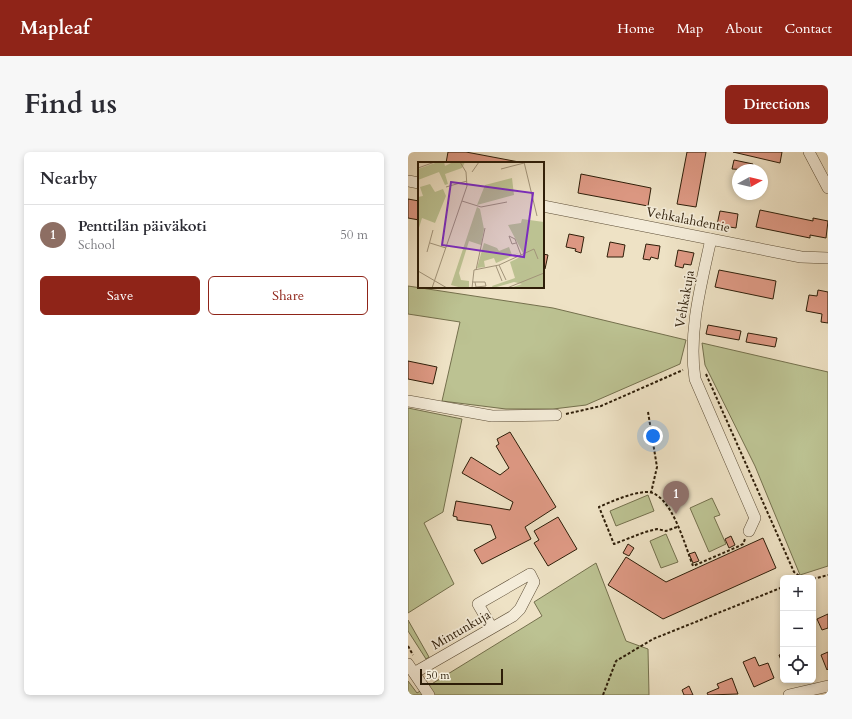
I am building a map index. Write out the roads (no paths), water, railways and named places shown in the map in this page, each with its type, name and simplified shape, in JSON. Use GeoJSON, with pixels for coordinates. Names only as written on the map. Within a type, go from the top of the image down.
{"type":"FeatureCollection","features":[{"type":"Feature","properties":{"kind":"street"},"geometry":{"type":"LineString","coordinates":[[809,152],[828,188]]}},
{"type":"Feature","properties":{"kind":"street"},"geometry":{"type":"LineString","coordinates":[[408,181],[418,183]]}},
{"type":"Feature","properties":{"kind":"street","name":"Vehkalahdentie"},"geometry":{"type":"LineString","coordinates":[[544,206],[801,257],[828,258]]}},
{"type":"Feature","properties":{"kind":"street","name":"Vehkakuja"},"geometry":{"type":"LineString","coordinates":[[711,238],[693,331],[693,364],[695,379],[755,518],[749,531]]}},
{"type":"Feature","properties":{"kind":"street"},"geometry":{"type":"LineString","coordinates":[[408,401],[492,416],[556,415]]}},
{"type":"Feature","properties":{"kind":"street","name":"Mintunkuja"},"geometry":{"type":"LineString","coordinates":[[411,669],[492,628],[513,616],[520,609],[534,582],[530,574],[478,604],[492,628]]}},
{"type":"Feature","properties":{"kind":"street"},"geometry":{"type":"LineString","coordinates":[[411,669],[429,695]]}},
{"type":"Feature","properties":{"kind":"street"},"geometry":{"type":"LineString","coordinates":[[790,695],[828,686]]}},
{"type":"Feature","properties":{"kind":"place","name":"Penttilän päiväkoti"},"geometry":{"type":"Point","coordinates":[676,514]}}]}
